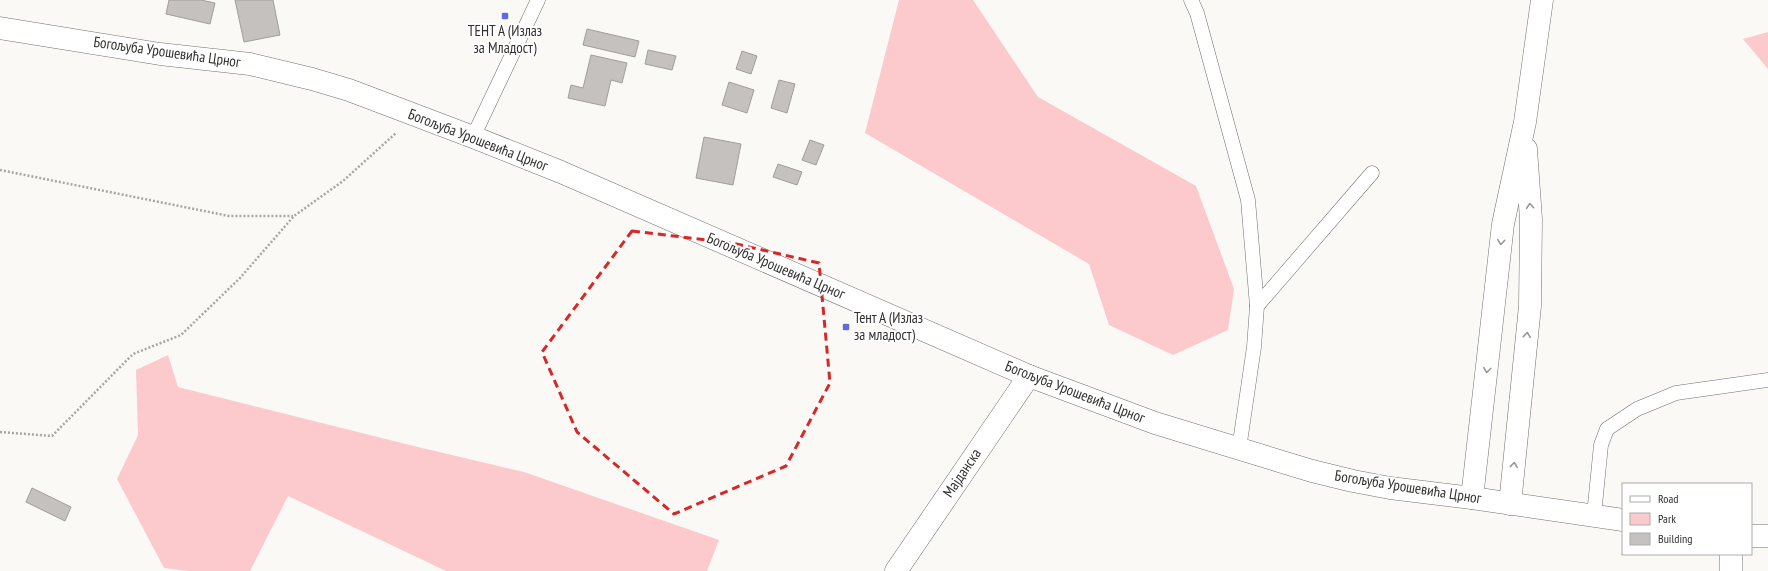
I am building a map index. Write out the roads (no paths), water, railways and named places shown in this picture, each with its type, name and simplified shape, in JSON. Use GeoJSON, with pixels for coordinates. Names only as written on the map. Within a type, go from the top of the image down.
{"type":"FeatureCollection","features":[{"type":"Feature","properties":{"kind":"street"},"geometry":{"type":"LineString","coordinates":[[1472,498],[1503,224],[1525,122],[1542,0]]}},
{"type":"Feature","properties":{"kind":"street","name":"Богољуба Урошевића Црног"},"geometry":{"type":"LineString","coordinates":[[0,28],[160,54],[250,64],[312,78],[473,137],[561,172],[1029,376],[1155,423],[1239,449],[1312,471],[1390,488],[1472,498],[1622,520]]}},
{"type":"Feature","properties":{"kind":"street"},"geometry":{"type":"LineString","coordinates":[[1510,504],[1530,306],[1531,219],[1525,122]]}},
{"type":"Feature","properties":{"kind":"street","name":"Мајданска"},"geometry":{"type":"LineString","coordinates":[[896,571],[1029,376]]}},
{"type":"Feature","properties":{"kind":"street"},"geometry":{"type":"LineString","coordinates":[[1752,536],[1768,536]]}},
{"type":"Feature","properties":{"kind":"street"},"geometry":{"type":"LineString","coordinates":[[1731,555],[1731,571]]}},
{"type":"Feature","properties":{"kind":"lane"},"geometry":{"type":"LineString","coordinates":[[473,137],[538,0]]}},
{"type":"Feature","properties":{"kind":"lane"},"geometry":{"type":"LineString","coordinates":[[1191,0],[1198,13],[1248,200],[1257,306],[1254,347],[1239,449]]}},
{"type":"Feature","properties":{"kind":"lane"},"geometry":{"type":"LineString","coordinates":[[1257,306],[1372,173]]}},
{"type":"Feature","properties":{"kind":"lane"},"geometry":{"type":"LineString","coordinates":[[1594,515],[1601,445],[1607,429],[1637,409],[1676,394],[1768,380]]}},
{"type":"Feature","properties":{"kind":"place","name":"ТЕНТ А (Излаз за Младост)"},"geometry":{"type":"Point","coordinates":[505,16]}},
{"type":"Feature","properties":{"kind":"place","name":"Тент А (Излаз за младост)"},"geometry":{"type":"Point","coordinates":[846,327]}}]}
